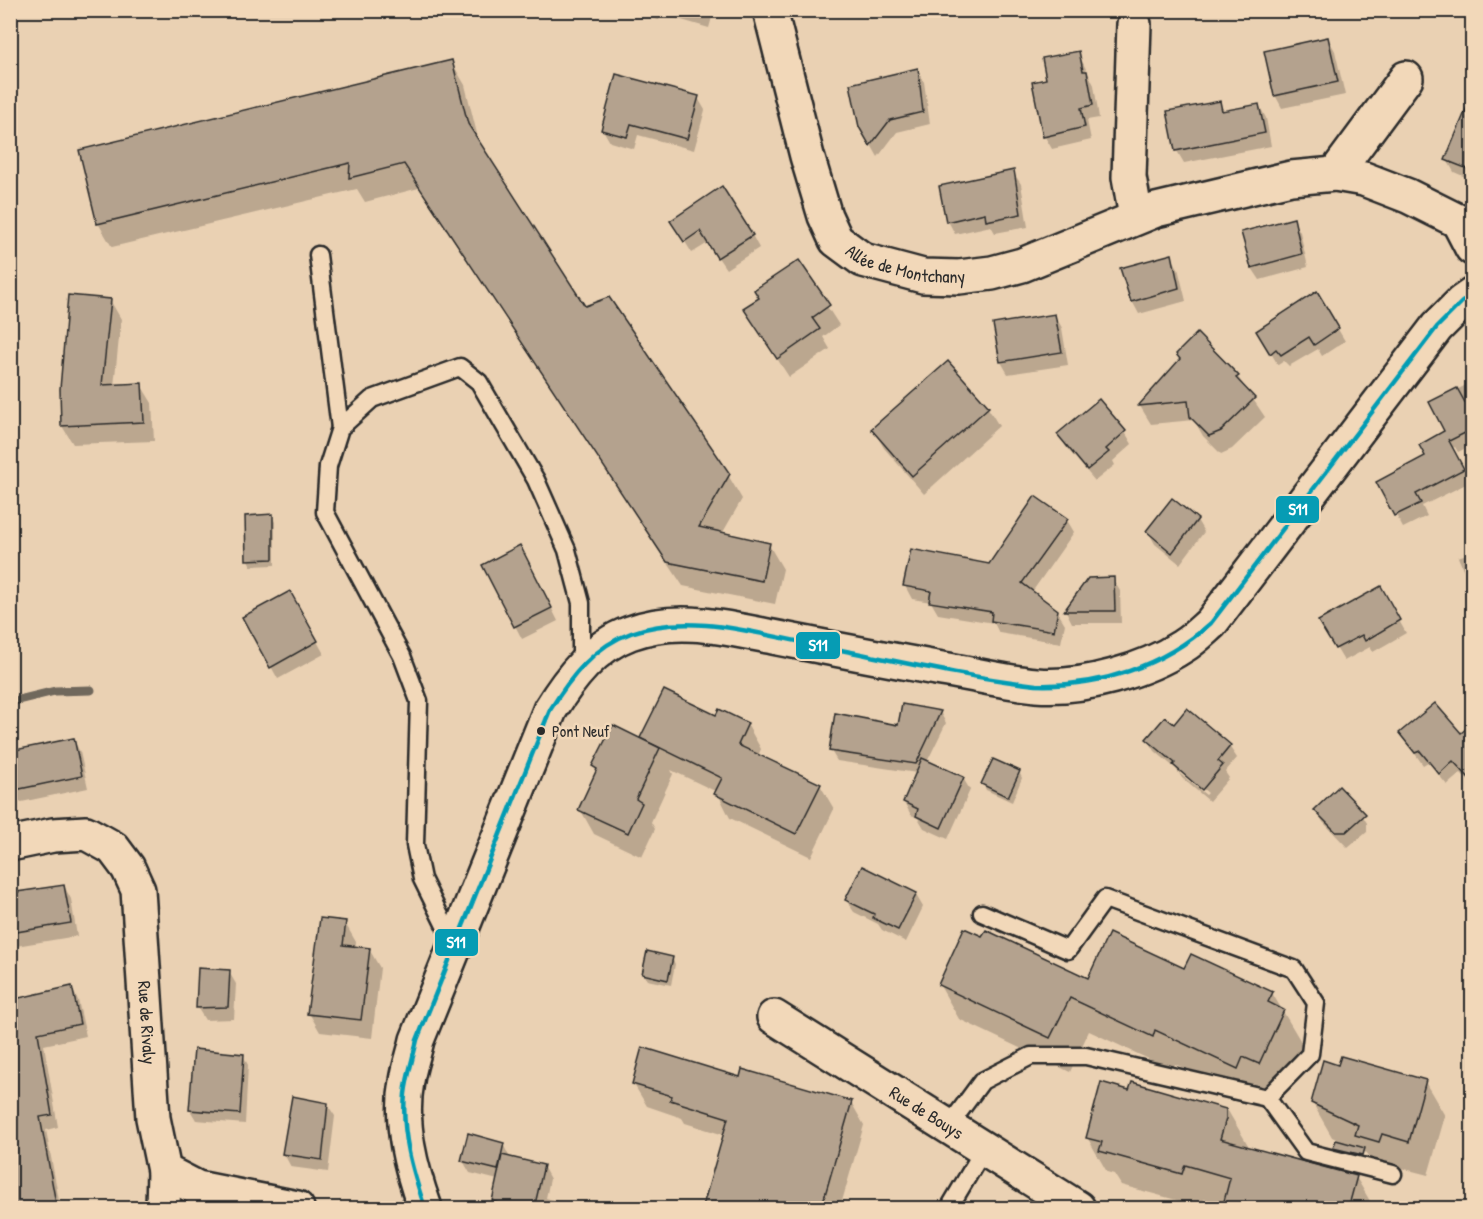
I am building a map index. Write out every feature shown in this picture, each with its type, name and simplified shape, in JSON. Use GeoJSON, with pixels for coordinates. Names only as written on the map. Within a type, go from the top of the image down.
{"type":"FeatureCollection","features":[{"type":"Feature","properties":{"kind":"street","name":"Allée de Montchany"},"geometry":{"type":"LineString","coordinates":[[770,10],[807,156],[825,216],[836,240],[863,260],[923,276],[959,277],[992,273],[1022,265],[1136,218],[1186,202],[1291,178],[1335,174],[1364,179],[1408,196],[1458,221],[1473,248]]}},
{"type":"Feature","properties":{"kind":"street"},"geometry":{"type":"LineString","coordinates":[[1134,24],[1129,177],[1136,218]]}},
{"type":"Feature","properties":{"kind":"street"},"geometry":{"type":"LineString","coordinates":[[1335,174],[1406,78]]}},
{"type":"Feature","properties":{"kind":"street"},"geometry":{"type":"LineString","coordinates":[[425,1209],[411,1163],[404,1122],[406,1082],[417,1041],[538,735],[550,710],[581,667],[607,645],[630,633],[665,625],[697,623],[871,657],[1037,685],[1109,677],[1151,663],[1183,646],[1211,623],[1437,327],[1462,302],[1473,295]]}},
{"type":"Feature","properties":{"kind":"street","name":"Rue de Rivaly"},"geometry":{"type":"LineString","coordinates":[[10,844],[53,835],[86,833],[113,848],[128,868],[138,890],[153,1119],[164,1171],[163,1209]]}},
{"type":"Feature","properties":{"kind":"street","name":"Rue de Bouys"},"geometry":{"type":"LineString","coordinates":[[774,1017],[1077,1209]]}},
{"type":"Feature","properties":{"kind":"street"},"geometry":{"type":"LineString","coordinates":[[164,1171],[197,1188],[297,1209]]}},
{"type":"Feature","properties":{"kind":"lane"},"geometry":{"type":"LineString","coordinates":[[318,255],[340,428],[328,466],[325,512],[402,656],[419,701],[415,845],[422,879],[455,947]]}},
{"type":"Feature","properties":{"kind":"lane"},"geometry":{"type":"LineString","coordinates":[[340,428],[372,399],[439,373],[460,367],[479,382],[536,480],[567,550],[581,603],[581,667]]}},
{"type":"Feature","properties":{"kind":"lane"},"geometry":{"type":"LineString","coordinates":[[982,913],[1068,950],[1105,899],[1294,969],[1316,1003],[1310,1054],[1266,1098]]}},
{"type":"Feature","properties":{"kind":"lane"},"geometry":{"type":"LineString","coordinates":[[948,1127],[982,1081],[1031,1056],[1086,1056],[1266,1098],[1306,1152],[1393,1174]]}},
{"type":"Feature","properties":{"kind":"lane"},"geometry":{"type":"LineString","coordinates":[[949,1209],[984,1149]]}},
{"type":"Feature","properties":{"kind":"building"},"geometry":{"type":"Polygon","coordinates":[[[1328,37],[1338,82],[1274,96],[1264,51],[1328,37]]]}},
{"type":"Feature","properties":{"kind":"building"},"geometry":{"type":"Polygon","coordinates":[[[1079,51],[1083,71],[1087,71],[1093,105],[1081,108],[1085,127],[1043,137],[1032,82],[1046,79],[1042,58],[1079,51]]]}},
{"type":"Feature","properties":{"kind":"building"},"geometry":{"type":"Polygon","coordinates":[[[452,60],[468,124],[585,306],[609,297],[730,474],[699,527],[770,543],[762,581],[667,562],[404,164],[349,178],[350,163],[97,224],[79,150],[452,60]]]}},
{"type":"Feature","properties":{"kind":"building"},"geometry":{"type":"Polygon","coordinates":[[[918,68],[923,112],[890,120],[870,146],[859,127],[850,84],[918,68]]]}},
{"type":"Feature","properties":{"kind":"building"},"geometry":{"type":"Polygon","coordinates":[[[616,74],[699,96],[687,139],[631,124],[627,137],[601,130],[616,74]]]}},
{"type":"Feature","properties":{"kind":"building"},"geometry":{"type":"Polygon","coordinates":[[[1473,96],[1473,171],[1445,160],[1473,96]]]}},
{"type":"Feature","properties":{"kind":"building"},"geometry":{"type":"Polygon","coordinates":[[[1220,101],[1222,111],[1259,104],[1265,133],[1175,151],[1167,111],[1220,101]]]}},
{"type":"Feature","properties":{"kind":"building"},"geometry":{"type":"Polygon","coordinates":[[[1014,170],[1021,214],[986,221],[985,213],[946,222],[939,186],[1014,170]]]}},
{"type":"Feature","properties":{"kind":"building"},"geometry":{"type":"Polygon","coordinates":[[[722,186],[753,235],[717,258],[700,231],[684,242],[670,221],[722,186]]]}},
{"type":"Feature","properties":{"kind":"building"},"geometry":{"type":"Polygon","coordinates":[[[1294,218],[1302,254],[1251,268],[1241,232],[1294,218]]]}},
{"type":"Feature","properties":{"kind":"building"},"geometry":{"type":"Polygon","coordinates":[[[1172,254],[1179,288],[1131,302],[1120,268],[1172,254]]]}},
{"type":"Feature","properties":{"kind":"building"},"geometry":{"type":"Polygon","coordinates":[[[799,260],[830,305],[812,318],[820,329],[777,359],[743,308],[759,298],[754,290],[799,260]]]}},
{"type":"Feature","properties":{"kind":"building"},"geometry":{"type":"Polygon","coordinates":[[[1317,291],[1339,328],[1314,345],[1309,337],[1281,355],[1276,349],[1270,354],[1256,331],[1317,291]]]}},
{"type":"Feature","properties":{"kind":"building"},"geometry":{"type":"Polygon","coordinates":[[[68,295],[111,299],[102,385],[142,383],[144,422],[61,426],[60,389],[68,295]]]}},
{"type":"Feature","properties":{"kind":"building"},"geometry":{"type":"Polygon","coordinates":[[[1055,314],[1062,352],[1000,362],[993,324],[1055,314]]]}},
{"type":"Feature","properties":{"kind":"building"},"geometry":{"type":"Polygon","coordinates":[[[1197,333],[1239,376],[1236,378],[1255,398],[1221,431],[1209,436],[1190,417],[1188,401],[1138,406],[1180,359],[1176,354],[1197,333]]]}},
{"type":"Feature","properties":{"kind":"building"},"geometry":{"type":"Polygon","coordinates":[[[948,361],[989,407],[912,476],[871,429],[948,361]]]}},
{"type":"Feature","properties":{"kind":"building"},"geometry":{"type":"Polygon","coordinates":[[[1457,388],[1473,417],[1473,429],[1449,441],[1464,469],[1416,494],[1421,503],[1394,516],[1376,482],[1425,456],[1419,445],[1444,431],[1429,402],[1457,388]]]}},
{"type":"Feature","properties":{"kind":"building"},"geometry":{"type":"Polygon","coordinates":[[[1099,399],[1126,431],[1106,449],[1109,452],[1087,470],[1057,434],[1099,399]]]}},
{"type":"Feature","properties":{"kind":"building"},"geometry":{"type":"Polygon","coordinates":[[[1035,496],[1068,519],[1022,583],[1058,610],[1054,631],[991,621],[992,612],[929,602],[931,591],[903,586],[911,549],[989,564],[1035,496]]]}},
{"type":"Feature","properties":{"kind":"building"},"geometry":{"type":"Polygon","coordinates":[[[1172,498],[1198,519],[1172,553],[1146,531],[1172,498]]]}},
{"type":"Feature","properties":{"kind":"building"},"geometry":{"type":"Polygon","coordinates":[[[273,514],[273,559],[246,560],[245,516],[273,514]]]}},
{"type":"Feature","properties":{"kind":"building"},"geometry":{"type":"Polygon","coordinates":[[[520,545],[552,608],[514,627],[482,565],[520,545]]]}},
{"type":"Feature","properties":{"kind":"building"},"geometry":{"type":"Polygon","coordinates":[[[1114,577],[1115,611],[1064,611],[1088,578],[1114,577]]]}},
{"type":"Feature","properties":{"kind":"building"},"geometry":{"type":"Polygon","coordinates":[[[1381,586],[1400,620],[1365,641],[1362,635],[1335,649],[1318,621],[1381,586]]]}},
{"type":"Feature","properties":{"kind":"building"},"geometry":{"type":"Polygon","coordinates":[[[290,591],[318,641],[270,668],[242,617],[290,591]]]}},
{"type":"Feature","properties":{"kind":"building"},"geometry":{"type":"Polygon","coordinates":[[[664,690],[716,715],[719,709],[748,723],[738,745],[821,784],[796,834],[714,794],[722,778],[640,738],[664,690]]]}},
{"type":"Feature","properties":{"kind":"building"},"geometry":{"type":"Polygon","coordinates":[[[1435,703],[1461,733],[1473,723],[1473,782],[1453,761],[1439,774],[1420,751],[1415,753],[1399,733],[1435,703]]]}},
{"type":"Feature","properties":{"kind":"building"},"geometry":{"type":"Polygon","coordinates":[[[902,704],[941,711],[916,764],[829,751],[835,713],[898,725],[902,704]]]}},
{"type":"Feature","properties":{"kind":"building"},"geometry":{"type":"Polygon","coordinates":[[[1187,708],[1231,745],[1218,761],[1223,765],[1202,790],[1146,739],[1165,717],[1174,724],[1187,708]]]}},
{"type":"Feature","properties":{"kind":"building"},"geometry":{"type":"Polygon","coordinates":[[[613,725],[660,748],[636,799],[642,803],[628,833],[578,810],[597,769],[592,766],[613,725]]]}},
{"type":"Feature","properties":{"kind":"building"},"geometry":{"type":"Polygon","coordinates":[[[74,738],[82,776],[10,791],[10,751],[74,738]]]}},
{"type":"Feature","properties":{"kind":"building"},"geometry":{"type":"Polygon","coordinates":[[[922,758],[964,777],[941,828],[916,816],[918,809],[903,802],[922,758]]]}},
{"type":"Feature","properties":{"kind":"building"},"geometry":{"type":"Polygon","coordinates":[[[993,759],[1020,771],[1008,797],[981,784],[993,759]]]}},
{"type":"Feature","properties":{"kind":"building"},"geometry":{"type":"Polygon","coordinates":[[[1339,786],[1366,814],[1346,832],[1336,832],[1314,810],[1339,786]]]}},
{"type":"Feature","properties":{"kind":"building"},"geometry":{"type":"Polygon","coordinates":[[[862,866],[917,893],[898,930],[873,918],[874,914],[845,900],[862,866]]]}},
{"type":"Feature","properties":{"kind":"building"},"geometry":{"type":"Polygon","coordinates":[[[64,885],[71,923],[10,933],[10,893],[64,885]]]}},
{"type":"Feature","properties":{"kind":"building"},"geometry":{"type":"Polygon","coordinates":[[[320,918],[346,921],[343,945],[370,948],[361,1020],[307,1014],[320,918]]]}},
{"type":"Feature","properties":{"kind":"building"},"geometry":{"type":"Polygon","coordinates":[[[964,928],[982,936],[986,930],[1088,978],[1109,933],[1184,968],[1191,954],[1273,992],[1268,1002],[1284,1010],[1259,1064],[1243,1057],[1238,1069],[1155,1030],[1153,1037],[1070,998],[1050,1038],[938,985],[964,928]]]}},
{"type":"Feature","properties":{"kind":"building"},"geometry":{"type":"Polygon","coordinates":[[[647,951],[673,957],[668,980],[642,974],[647,951]]]}},
{"type":"Feature","properties":{"kind":"building"},"geometry":{"type":"Polygon","coordinates":[[[198,968],[230,970],[228,1007],[196,1008],[198,968]]]}},
{"type":"Feature","properties":{"kind":"building"},"geometry":{"type":"Polygon","coordinates":[[[72,986],[80,1024],[38,1033],[52,1115],[40,1117],[57,1209],[10,1209],[10,1000],[72,986]]]}},
{"type":"Feature","properties":{"kind":"building"},"geometry":{"type":"Polygon","coordinates":[[[642,1047],[740,1077],[742,1069],[852,1101],[821,1209],[702,1209],[728,1118],[670,1100],[672,1096],[632,1084],[642,1047]]]}},
{"type":"Feature","properties":{"kind":"building"},"geometry":{"type":"Polygon","coordinates":[[[194,1049],[244,1054],[240,1114],[189,1110],[194,1049]]]}},
{"type":"Feature","properties":{"kind":"building"},"geometry":{"type":"Polygon","coordinates":[[[1341,1056],[1426,1080],[1409,1142],[1382,1134],[1379,1142],[1355,1135],[1358,1125],[1311,1103],[1323,1060],[1338,1065],[1341,1056]]]}},
{"type":"Feature","properties":{"kind":"building"},"geometry":{"type":"Polygon","coordinates":[[[1101,1082],[1129,1090],[1132,1082],[1226,1109],[1226,1119],[1220,1139],[1357,1176],[1348,1209],[1222,1209],[1230,1178],[1185,1165],[1182,1174],[1099,1151],[1102,1142],[1086,1138],[1101,1082]]]}},
{"type":"Feature","properties":{"kind":"building"},"geometry":{"type":"Polygon","coordinates":[[[292,1096],[328,1103],[322,1160],[282,1154],[292,1096]]]}},
{"type":"Feature","properties":{"kind":"building"},"geometry":{"type":"Polygon","coordinates":[[[468,1133],[504,1143],[498,1170],[461,1161],[468,1133]]]}},
{"type":"Feature","properties":{"kind":"building"},"geometry":{"type":"Polygon","coordinates":[[[1336,1140],[1365,1148],[1363,1155],[1333,1148],[1336,1140]]]}},
{"type":"Feature","properties":{"kind":"building"},"geometry":{"type":"Polygon","coordinates":[[[502,1155],[544,1165],[534,1209],[519,1209],[492,1201],[502,1155]]]}},
{"type":"Feature","properties":{"kind":"waterway"},"geometry":{"type":"LineString","coordinates":[[10,702],[55,691],[91,690]]}},
{"type":"Feature","properties":{"kind":"transit line","name":"S11"},"geometry":{"type":"LineString","coordinates":[[425,1208],[406,1138],[404,1109],[406,1087],[417,1040],[550,710],[566,686],[594,655],[631,633],[676,624],[724,627],[953,673],[1036,685],[1060,685],[1107,678],[1151,662],[1172,651],[1211,623],[1437,327],[1472,295]]}},
{"type":"Feature","properties":{"kind":"place","name":"Pont Neuf"},"geometry":{"type":"Point","coordinates":[541,731]}}]}
